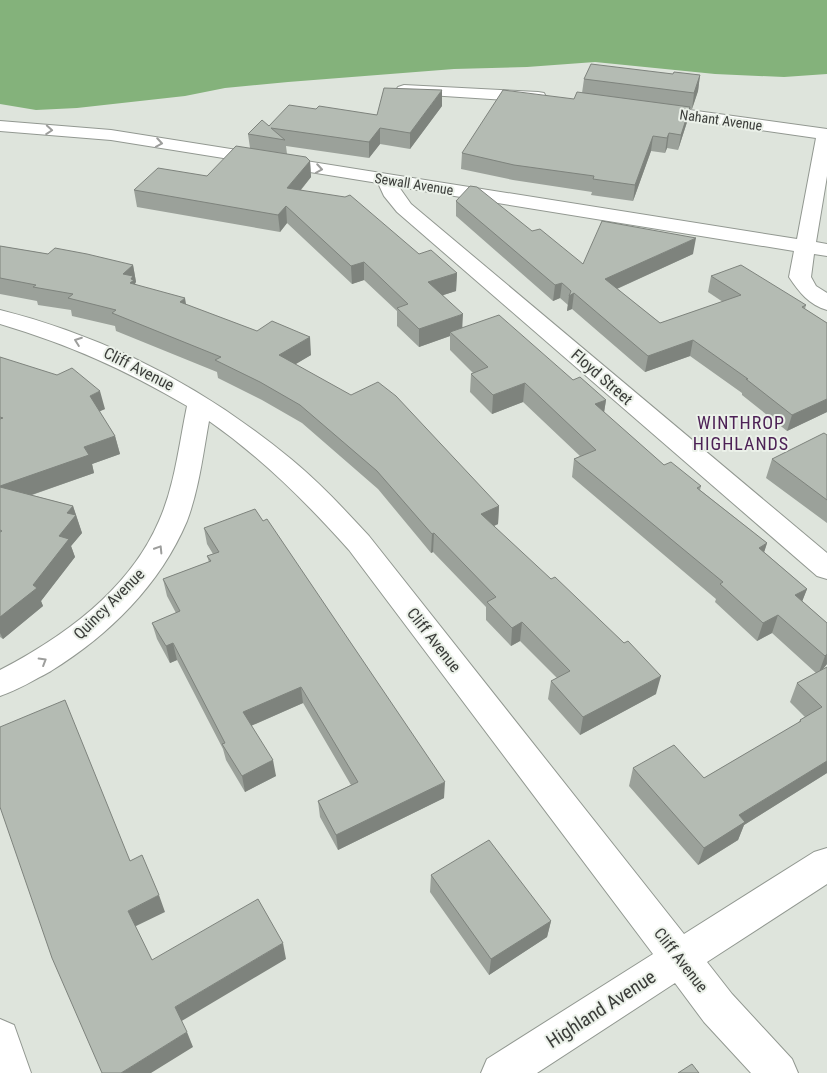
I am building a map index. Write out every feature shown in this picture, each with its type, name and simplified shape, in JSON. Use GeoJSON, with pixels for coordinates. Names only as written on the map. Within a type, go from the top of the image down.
{"type":"FeatureCollection","features":[{"type":"Feature","properties":{"kind":"street"},"geometry":{"type":"LineString","coordinates":[[393,90],[471,92],[556,98]]}},
{"type":"Feature","properties":{"kind":"street","name":"Nahant Avenue"},"geometry":{"type":"LineString","coordinates":[[634,108],[826,134]]}},
{"type":"Feature","properties":{"kind":"street","name":"Sewall Avenue"},"geometry":{"type":"LineString","coordinates":[[0,126],[111,135],[827,250]]}},
{"type":"Feature","properties":{"kind":"street"},"geometry":{"type":"LineString","coordinates":[[826,134],[800,273],[801,281],[808,290],[827,303]]}},
{"type":"Feature","properties":{"kind":"street","name":"Floyd Street"},"geometry":{"type":"LineString","coordinates":[[385,179],[394,196],[404,208],[827,569]]}},
{"type":"Feature","properties":{"kind":"street","name":"Cliff Avenue"},"geometry":{"type":"LineString","coordinates":[[0,317],[57,334],[114,356],[168,383],[238,428],[276,458],[311,490],[343,524],[718,1008],[778,1073]]}},
{"type":"Feature","properties":{"kind":"street","name":"Quincy Avenue"},"geometry":{"type":"LineString","coordinates":[[0,684],[34,666],[75,639],[128,590],[153,558],[165,540],[178,507],[200,402]]}},
{"type":"Feature","properties":{"kind":"street","name":"Highland Avenue"},"geometry":{"type":"LineString","coordinates":[[501,1073],[827,864]]}},
{"type":"Feature","properties":{"kind":"street"},"geometry":{"type":"LineString","coordinates":[[0,1039],[11,1073]]}},
{"type":"Feature","properties":{"kind":"shaded area"},"geometry":{"type":"Polygon","coordinates":[[[0,0],[827,0],[827,74],[784,77],[715,74],[595,62],[527,67],[454,69],[288,82],[225,88],[185,96],[77,108],[36,110],[0,104],[0,0]]]}},
{"type":"Feature","properties":{"kind":"building"},"geometry":{"type":"Polygon","coordinates":[[[591,64],[673,74],[674,72],[700,75],[694,93],[584,79],[591,64]]]}},
{"type":"Feature","properties":{"kind":"building"},"geometry":{"type":"Polygon","coordinates":[[[384,88],[442,90],[410,133],[380,128],[369,142],[271,128],[285,140],[248,134],[262,120],[269,126],[289,105],[316,109],[319,106],[377,115],[384,88]]]}},
{"type":"Feature","properties":{"kind":"building"},"geometry":{"type":"Polygon","coordinates":[[[503,90],[574,99],[577,92],[690,107],[681,135],[669,133],[667,138],[653,136],[635,185],[593,179],[594,176],[514,165],[462,153],[503,90]]]}},
{"type":"Feature","properties":{"kind":"building"},"geometry":{"type":"Polygon","coordinates":[[[236,146],[306,157],[310,161],[287,188],[345,197],[350,195],[419,254],[431,250],[457,273],[428,282],[463,314],[419,329],[397,308],[408,304],[364,262],[351,266],[286,206],[278,215],[134,190],[158,168],[207,176],[236,146]]]}},
{"type":"Feature","properties":{"kind":"building"},"geometry":{"type":"Polygon","coordinates":[[[470,186],[477,187],[532,231],[540,229],[583,264],[602,221],[696,238],[605,279],[660,323],[741,295],[711,276],[741,265],[806,305],[802,307],[827,323],[827,399],[792,415],[746,379],[748,379],[693,340],[648,356],[574,293],[569,296],[571,291],[562,283],[555,285],[456,201],[470,186]]]}},
{"type":"Feature","properties":{"kind":"building"},"geometry":{"type":"Polygon","coordinates":[[[0,246],[48,254],[55,248],[133,265],[123,274],[133,276],[131,279],[134,280],[130,283],[185,298],[180,302],[257,331],[272,321],[310,337],[279,355],[351,395],[378,382],[396,396],[499,506],[481,514],[551,579],[555,577],[624,643],[628,641],[661,676],[583,717],[551,681],[570,671],[522,622],[512,628],[487,602],[496,597],[434,533],[432,534],[377,471],[300,405],[260,382],[215,360],[221,357],[112,313],[116,310],[68,298],[73,294],[33,287],[36,285],[0,278],[0,246]]]}},
{"type":"Feature","properties":{"kind":"building"},"geometry":{"type":"Polygon","coordinates":[[[499,315],[573,380],[580,377],[606,400],[595,404],[664,465],[671,462],[701,486],[697,488],[767,543],[759,548],[807,589],[795,595],[827,623],[827,654],[825,656],[778,615],[763,623],[720,584],[723,582],[574,459],[596,450],[525,383],[493,395],[471,374],[488,367],[450,332],[499,315]]]}},
{"type":"Feature","properties":{"kind":"building"},"geometry":{"type":"Polygon","coordinates":[[[0,357],[57,375],[72,368],[100,391],[90,396],[115,436],[84,447],[89,455],[0,486],[0,419],[3,418],[0,417],[0,357]]]}},
{"type":"Feature","properties":{"kind":"building"},"geometry":{"type":"Polygon","coordinates":[[[824,433],[827,435],[827,500],[772,459],[824,433]]]}},
{"type":"Feature","properties":{"kind":"building"},"geometry":{"type":"Polygon","coordinates":[[[0,487],[73,506],[67,513],[76,515],[59,536],[69,539],[33,585],[37,588],[0,617],[0,532],[2,531],[0,530],[0,487]]]}},
{"type":"Feature","properties":{"kind":"building"},"geometry":{"type":"Polygon","coordinates":[[[255,509],[263,521],[267,519],[445,782],[336,835],[318,801],[358,782],[301,687],[243,712],[273,760],[242,776],[222,744],[225,743],[173,643],[166,646],[152,623],[180,611],[163,579],[211,561],[207,556],[219,552],[204,528],[255,509]]]}},
{"type":"Feature","properties":{"kind":"building"},"geometry":{"type":"Polygon","coordinates":[[[827,667],[827,761],[739,815],[745,822],[704,848],[633,768],[674,745],[704,778],[822,707],[797,683],[827,667]]]}},
{"type":"Feature","properties":{"kind":"building"},"geometry":{"type":"Polygon","coordinates":[[[65,700],[130,861],[142,855],[159,895],[128,911],[152,960],[258,899],[283,943],[175,1007],[187,1032],[121,1073],[102,1073],[52,958],[0,807],[0,727],[65,700]]]}},
{"type":"Feature","properties":{"kind":"building"},"geometry":{"type":"Polygon","coordinates":[[[489,840],[551,921],[491,959],[431,875],[489,840]]]}},
{"type":"Feature","properties":{"kind":"building"},"geometry":{"type":"Polygon","coordinates":[[[692,1064],[699,1073],[678,1073],[692,1064]]]}},
{"type":"Feature","properties":{"kind":"district","name":"WINTHROP HIGHLANDS"},"geometry":{"type":"Point","coordinates":[741,432]}}]}
